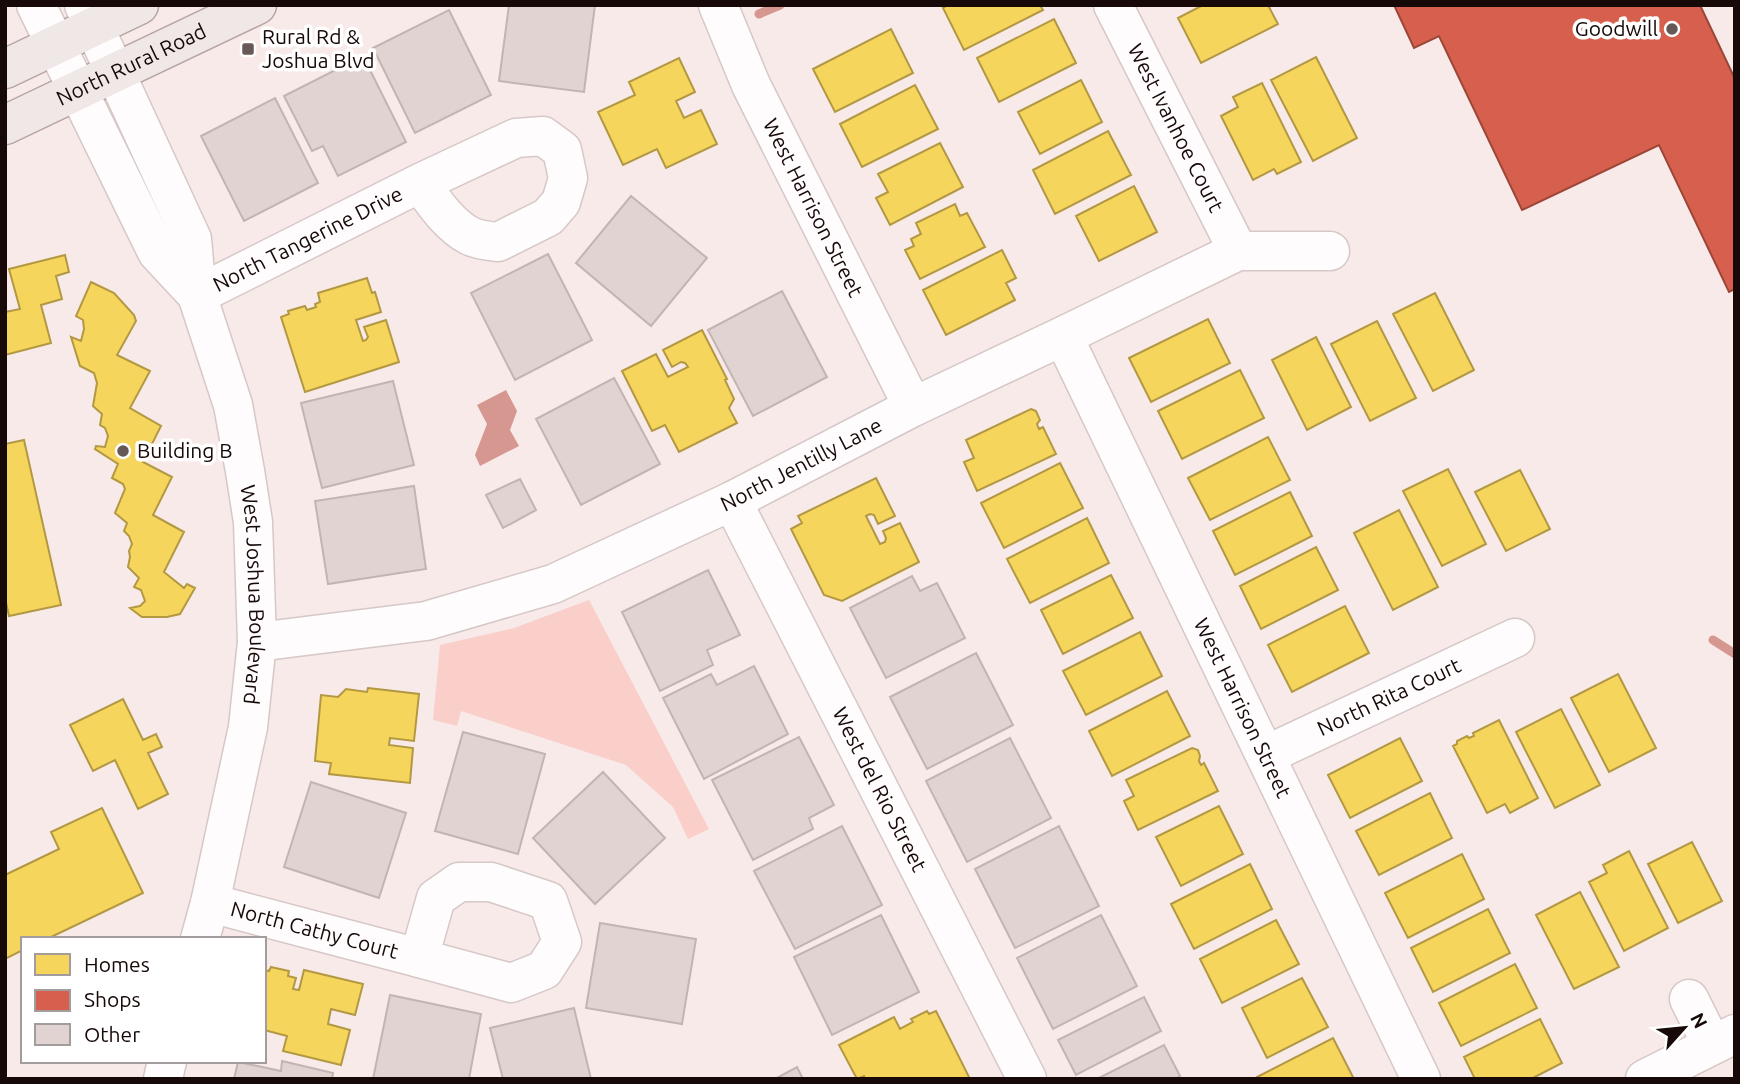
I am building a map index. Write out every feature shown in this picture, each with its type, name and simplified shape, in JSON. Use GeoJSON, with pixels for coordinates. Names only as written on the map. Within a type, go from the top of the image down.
{"type":"FeatureCollection","features":[{"type":"Feature","properties":{"kind":"main road"},"geometry":{"type":"LineString","coordinates":[[5,69],[55,46],[89,16],[139,5]]}},
{"type":"Feature","properties":{"kind":"main road","name":"North Rural Road"},"geometry":{"type":"LineString","coordinates":[[5,125],[257,5]]}},
{"type":"Feature","properties":{"kind":"street","name":"West Joshua Boulevard"},"geometry":{"type":"LineString","coordinates":[[36,5],[157,252],[197,295]]}},
{"type":"Feature","properties":{"kind":"street","name":"West Harrison Street"},"geometry":{"type":"LineString","coordinates":[[718,5],[751,85],[913,407]]}},
{"type":"Feature","properties":{"kind":"street","name":"West Ivanhoe Court"},"geometry":{"type":"LineString","coordinates":[[1113,5],[1238,251]]}},
{"type":"Feature","properties":{"kind":"street","name":"West Joshua Boulevard"},"geometry":{"type":"LineString","coordinates":[[89,16],[192,239],[197,295],[233,405],[253,522],[257,642],[248,727],[205,921]]}},
{"type":"Feature","properties":{"kind":"street","name":"North Tangerine Drive"},"geometry":{"type":"LineString","coordinates":[[197,295],[420,183]]}},
{"type":"Feature","properties":{"kind":"street","name":"North Jentilly Lane"},"geometry":{"type":"LineString","coordinates":[[257,642],[426,621],[553,584],[732,501],[913,407],[1238,251],[1330,251]]}},
{"type":"Feature","properties":{"kind":"street","name":"West Harrison Street"},"geometry":{"type":"LineString","coordinates":[[1063,336],[1422,1079]]}},
{"type":"Feature","properties":{"kind":"street","name":"West del Rio Street"},"geometry":{"type":"LineString","coordinates":[[732,501],[1027,1079]]}},
{"type":"Feature","properties":{"kind":"street","name":"North Rita Court"},"geometry":{"type":"LineString","coordinates":[[1266,755],[1515,638]]}},
{"type":"Feature","properties":{"kind":"street","name":"North Cathy Court"},"geometry":{"type":"LineString","coordinates":[[205,921],[419,958]]}},
{"type":"Feature","properties":{"kind":"street"},"geometry":{"type":"LineString","coordinates":[[1645,1079],[1723,1040],[1689,999]]}},
{"type":"Feature","properties":{"kind":"shaded area"},"geometry":{"type":"Polygon","coordinates":[[[506,390],[517,411],[510,430],[519,446],[480,466],[475,455],[487,424],[477,405],[506,390]]]}},
{"type":"Feature","properties":{"kind":"shaded area"},"geometry":{"type":"Polygon","coordinates":[[[589,600],[709,829],[688,839],[673,807],[626,765],[461,711],[457,726],[433,720],[440,645],[514,628],[589,600]]]}},
{"type":"Feature","properties":{"kind":"building: Homes"},"geometry":{"type":"Polygon","coordinates":[[[948,5],[1040,5],[1043,10],[964,50],[943,8],[948,5]]]}},
{"type":"Feature","properties":{"kind":"building: Homes"},"geometry":{"type":"Polygon","coordinates":[[[1203,5],[1268,5],[1278,24],[1201,63],[1178,18],[1203,5]]]}},
{"type":"Feature","properties":{"kind":"building: Homes"},"geometry":{"type":"Polygon","coordinates":[[[1054,19],[1076,63],[999,102],[977,58],[1054,19]]]}},
{"type":"Feature","properties":{"kind":"building: Homes"},"geometry":{"type":"Polygon","coordinates":[[[891,29],[913,73],[835,112],[813,69],[891,29]]]}},
{"type":"Feature","properties":{"kind":"building: Homes"},"geometry":{"type":"Polygon","coordinates":[[[1316,57],[1357,138],[1313,161],[1271,80],[1316,57]]]}},
{"type":"Feature","properties":{"kind":"building: Homes"},"geometry":{"type":"Polygon","coordinates":[[[679,58],[695,92],[676,101],[684,118],[701,110],[717,144],[666,168],[657,149],[623,165],[598,112],[635,95],[629,82],[679,58]]]}},
{"type":"Feature","properties":{"kind":"building: Homes"},"geometry":{"type":"Polygon","coordinates":[[[1081,80],[1102,122],[1040,154],[1018,112],[1081,80]]]}},
{"type":"Feature","properties":{"kind":"building: Homes"},"geometry":{"type":"Polygon","coordinates":[[[1262,83],[1301,162],[1277,174],[1274,169],[1253,180],[1221,116],[1238,107],[1233,97],[1262,83]]]}},
{"type":"Feature","properties":{"kind":"building: Homes"},"geometry":{"type":"Polygon","coordinates":[[[915,85],[938,129],[862,167],[840,124],[915,85]]]}},
{"type":"Feature","properties":{"kind":"building: Homes"},"geometry":{"type":"Polygon","coordinates":[[[1108,131],[1131,175],[1055,214],[1033,170],[1108,131]]]}},
{"type":"Feature","properties":{"kind":"building: Homes"},"geometry":{"type":"Polygon","coordinates":[[[940,143],[963,187],[890,225],[876,198],[888,192],[878,174],[940,143]]]}},
{"type":"Feature","properties":{"kind":"building: Homes"},"geometry":{"type":"Polygon","coordinates":[[[1134,186],[1157,232],[1099,261],[1076,216],[1134,186]]]}},
{"type":"Feature","properties":{"kind":"building: Homes"},"geometry":{"type":"Polygon","coordinates":[[[955,204],[960,216],[967,213],[985,247],[920,279],[905,250],[914,246],[911,239],[921,234],[916,223],[955,204]]]}},
{"type":"Feature","properties":{"kind":"building: Homes"},"geometry":{"type":"Polygon","coordinates":[[[1002,250],[1016,278],[1006,283],[1015,300],[946,335],[923,290],[1002,250]]]}},
{"type":"Feature","properties":{"kind":"building: Homes"},"geometry":{"type":"Polygon","coordinates":[[[65,255],[69,272],[56,276],[62,299],[41,305],[51,343],[5,355],[5,312],[20,309],[9,269],[65,255]]]}},
{"type":"Feature","properties":{"kind":"building: Homes"},"geometry":{"type":"Polygon","coordinates":[[[367,278],[381,312],[356,320],[363,341],[368,337],[364,327],[386,320],[399,362],[305,392],[281,317],[289,314],[288,311],[305,306],[307,310],[316,307],[315,304],[320,302],[318,293],[367,278]]]}},
{"type":"Feature","properties":{"kind":"building: Homes","name":"Building B"},"geometry":{"type":"Polygon","coordinates":[[[91,282],[114,293],[134,315],[136,321],[117,355],[150,371],[130,408],[161,426],[143,462],[172,477],[153,515],[184,532],[164,572],[184,588],[187,584],[195,588],[180,614],[142,617],[130,608],[140,606],[145,601],[141,590],[134,587],[139,578],[128,567],[132,544],[124,531],[127,523],[115,513],[125,489],[123,484],[112,478],[118,464],[95,449],[96,446],[105,447],[108,436],[105,428],[100,425],[102,414],[93,406],[97,383],[94,373],[80,366],[71,337],[81,341],[83,320],[76,316],[91,282]]]}},
{"type":"Feature","properties":{"kind":"building: Homes"},"geometry":{"type":"Polygon","coordinates":[[[1435,293],[1474,370],[1433,391],[1393,314],[1435,293]]]}},
{"type":"Feature","properties":{"kind":"building: Homes"},"geometry":{"type":"Polygon","coordinates":[[[1208,319],[1230,363],[1151,402],[1129,358],[1208,319]]]}},
{"type":"Feature","properties":{"kind":"building: Homes"},"geometry":{"type":"Polygon","coordinates":[[[1377,321],[1416,398],[1370,421],[1331,344],[1377,321]]]}},
{"type":"Feature","properties":{"kind":"building: Homes"},"geometry":{"type":"Polygon","coordinates":[[[702,330],[727,379],[725,380],[734,399],[729,408],[737,423],[679,452],[665,425],[652,431],[622,371],[656,354],[668,377],[688,367],[681,362],[672,367],[663,350],[702,330]]]}},
{"type":"Feature","properties":{"kind":"building: Homes"},"geometry":{"type":"Polygon","coordinates":[[[1316,337],[1351,407],[1307,430],[1272,360],[1316,337]]]}},
{"type":"Feature","properties":{"kind":"building: Homes"},"geometry":{"type":"Polygon","coordinates":[[[1240,370],[1264,418],[1182,459],[1158,411],[1240,370]]]}},
{"type":"Feature","properties":{"kind":"building: Homes"},"geometry":{"type":"Polygon","coordinates":[[[1031,409],[1036,411],[1040,420],[1037,424],[1039,429],[1043,427],[1056,454],[977,491],[964,462],[974,458],[966,440],[1031,409]]]}},
{"type":"Feature","properties":{"kind":"building: Homes"},"geometry":{"type":"Polygon","coordinates":[[[1268,437],[1290,480],[1210,520],[1188,478],[1268,437]]]}},
{"type":"Feature","properties":{"kind":"building: Homes"},"geometry":{"type":"Polygon","coordinates":[[[24,440],[61,605],[9,616],[5,598],[5,444],[24,440]]]}},
{"type":"Feature","properties":{"kind":"building: Homes"},"geometry":{"type":"Polygon","coordinates":[[[1060,463],[1083,508],[1004,548],[981,503],[1060,463]]]}},
{"type":"Feature","properties":{"kind":"building: Homes"},"geometry":{"type":"Polygon","coordinates":[[[1448,469],[1486,544],[1442,566],[1403,491],[1448,469]]]}},
{"type":"Feature","properties":{"kind":"building: Homes"},"geometry":{"type":"Polygon","coordinates":[[[1520,470],[1550,529],[1506,551],[1475,492],[1520,470]]]}},
{"type":"Feature","properties":{"kind":"building: Homes"},"geometry":{"type":"Polygon","coordinates":[[[876,478],[895,516],[878,524],[874,515],[866,516],[880,544],[885,542],[886,538],[883,531],[900,523],[919,562],[842,601],[824,595],[791,529],[802,523],[798,516],[876,478]]]}},
{"type":"Feature","properties":{"kind":"building: Homes"},"geometry":{"type":"Polygon","coordinates":[[[1290,492],[1312,536],[1235,575],[1213,531],[1290,492]]]}},
{"type":"Feature","properties":{"kind":"building: Homes"},"geometry":{"type":"Polygon","coordinates":[[[1399,510],[1438,587],[1393,610],[1354,533],[1399,510]]]}},
{"type":"Feature","properties":{"kind":"building: Homes"},"geometry":{"type":"Polygon","coordinates":[[[1087,518],[1109,563],[1030,603],[1007,559],[1087,518]]]}},
{"type":"Feature","properties":{"kind":"building: Homes"},"geometry":{"type":"Polygon","coordinates":[[[1316,547],[1338,590],[1261,629],[1240,586],[1316,547]]]}},
{"type":"Feature","properties":{"kind":"building: Homes"},"geometry":{"type":"Polygon","coordinates":[[[1111,575],[1133,618],[1063,654],[1041,610],[1111,575]]]}},
{"type":"Feature","properties":{"kind":"building: Homes"},"geometry":{"type":"Polygon","coordinates":[[[1345,606],[1369,653],[1292,692],[1268,645],[1345,606]]]}},
{"type":"Feature","properties":{"kind":"building: Homes"},"geometry":{"type":"Polygon","coordinates":[[[1140,632],[1162,676],[1086,715],[1063,671],[1140,632]]]}},
{"type":"Feature","properties":{"kind":"building: Homes"},"geometry":{"type":"Polygon","coordinates":[[[1618,674],[1656,748],[1609,772],[1571,698],[1618,674]]]}},
{"type":"Feature","properties":{"kind":"building: Homes"},"geometry":{"type":"Polygon","coordinates":[[[368,688],[419,694],[414,741],[390,738],[389,745],[413,748],[410,783],[329,774],[331,763],[315,761],[321,695],[338,697],[346,689],[367,692],[368,688]]]}},
{"type":"Feature","properties":{"kind":"building: Homes"},"geometry":{"type":"Polygon","coordinates":[[[1167,691],[1190,736],[1112,776],[1089,731],[1167,691]]]}},
{"type":"Feature","properties":{"kind":"building: Homes"},"geometry":{"type":"Polygon","coordinates":[[[123,699],[143,740],[156,734],[162,747],[148,753],[168,794],[138,809],[115,760],[93,771],[70,725],[123,699]]]}},
{"type":"Feature","properties":{"kind":"building: Homes"},"geometry":{"type":"Polygon","coordinates":[[[1561,709],[1600,785],[1555,808],[1516,732],[1561,709]]]}},
{"type":"Feature","properties":{"kind":"building: Homes"},"geometry":{"type":"Polygon","coordinates":[[[1499,720],[1538,798],[1510,813],[1505,804],[1487,813],[1453,746],[1457,741],[1474,736],[1473,733],[1499,720]]]}},
{"type":"Feature","properties":{"kind":"building: Homes"},"geometry":{"type":"Polygon","coordinates":[[[1400,738],[1422,781],[1350,818],[1328,775],[1400,738]]]}},
{"type":"Feature","properties":{"kind":"building: Homes"},"geometry":{"type":"Polygon","coordinates":[[[1192,748],[1198,750],[1199,761],[1201,765],[1204,763],[1218,791],[1138,830],[1124,801],[1134,796],[1126,780],[1192,748]]]}},
{"type":"Feature","properties":{"kind":"building: Homes"},"geometry":{"type":"Polygon","coordinates":[[[1430,793],[1452,838],[1379,875],[1356,831],[1430,793]]]}},
{"type":"Feature","properties":{"kind":"building: Homes"},"geometry":{"type":"Polygon","coordinates":[[[1219,806],[1243,854],[1181,886],[1156,837],[1219,806]]]}},
{"type":"Feature","properties":{"kind":"building: Homes"},"geometry":{"type":"Polygon","coordinates":[[[102,808],[143,893],[51,937],[21,937],[21,951],[5,959],[5,875],[59,849],[51,832],[102,808]]]}},
{"type":"Feature","properties":{"kind":"building: Homes"},"geometry":{"type":"Polygon","coordinates":[[[1692,842],[1722,901],[1678,923],[1648,864],[1692,842]]]}},
{"type":"Feature","properties":{"kind":"building: Homes"},"geometry":{"type":"Polygon","coordinates":[[[1629,851],[1668,928],[1624,951],[1589,882],[1607,873],[1603,865],[1629,851]]]}},
{"type":"Feature","properties":{"kind":"building: Homes"},"geometry":{"type":"Polygon","coordinates":[[[1462,854],[1484,899],[1408,938],[1385,893],[1462,854]]]}},
{"type":"Feature","properties":{"kind":"building: Homes"},"geometry":{"type":"Polygon","coordinates":[[[1250,864],[1272,909],[1194,949],[1171,904],[1250,864]]]}},
{"type":"Feature","properties":{"kind":"building: Homes"},"geometry":{"type":"Polygon","coordinates":[[[1580,892],[1619,967],[1574,989],[1536,915],[1580,892]]]}},
{"type":"Feature","properties":{"kind":"building: Homes"},"geometry":{"type":"Polygon","coordinates":[[[1488,909],[1510,953],[1433,992],[1411,948],[1488,909]]]}},
{"type":"Feature","properties":{"kind":"building: Homes"},"geometry":{"type":"Polygon","coordinates":[[[1276,920],[1299,964],[1222,1003],[1200,959],[1276,920]]]}},
{"type":"Feature","properties":{"kind":"building: Homes"},"geometry":{"type":"Polygon","coordinates":[[[1515,964],[1537,1008],[1461,1046],[1439,1003],[1515,964]]]}},
{"type":"Feature","properties":{"kind":"building: Homes"},"geometry":{"type":"Polygon","coordinates":[[[271,967],[289,971],[288,976],[296,978],[293,989],[299,990],[304,970],[363,984],[355,1015],[331,1009],[328,1024],[350,1030],[341,1065],[283,1051],[287,1036],[266,1031],[266,970],[269,971],[271,967]]]}},
{"type":"Feature","properties":{"kind":"building: Homes"},"geometry":{"type":"Polygon","coordinates":[[[1302,978],[1328,1027],[1267,1058],[1242,1008],[1302,978]]]}},
{"type":"Feature","properties":{"kind":"building: Homes"},"geometry":{"type":"Polygon","coordinates":[[[927,1011],[929,1014],[936,1011],[970,1079],[865,1079],[864,1076],[857,1079],[839,1045],[894,1017],[900,1029],[913,1022],[911,1019],[927,1011]]]}},
{"type":"Feature","properties":{"kind":"building: Homes"},"geometry":{"type":"Polygon","coordinates":[[[1540,1019],[1562,1063],[1531,1079],[1475,1079],[1464,1057],[1540,1019]]]}},
{"type":"Feature","properties":{"kind":"building: Homes"},"geometry":{"type":"Polygon","coordinates":[[[1333,1038],[1354,1079],[1258,1079],[1257,1077],[1333,1038]]]}},
{"type":"Feature","properties":{"kind":"building: Shops"},"geometry":{"type":"Polygon","coordinates":[[[1394,5],[1700,5],[1735,79],[1735,289],[1729,292],[1659,145],[1522,210],[1439,36],[1414,48],[1394,5]]]}},
{"type":"Feature","properties":{"kind":"building: Other"},"geometry":{"type":"Polygon","coordinates":[[[509,5],[595,5],[584,92],[499,81],[509,5]]]}},
{"type":"Feature","properties":{"kind":"building: Other"},"geometry":{"type":"Polygon","coordinates":[[[449,10],[491,95],[415,133],[373,48],[449,10]]]}},
{"type":"Feature","properties":{"kind":"building: Other"},"geometry":{"type":"Polygon","coordinates":[[[363,56],[406,142],[338,176],[323,146],[312,151],[284,96],[363,56]]]}},
{"type":"Feature","properties":{"kind":"building: Other"},"geometry":{"type":"Polygon","coordinates":[[[275,98],[318,183],[244,221],[201,136],[275,98]]]}},
{"type":"Feature","properties":{"kind":"building: Other"},"geometry":{"type":"Polygon","coordinates":[[[631,196],[707,258],[651,326],[576,263],[631,196]]]}},
{"type":"Feature","properties":{"kind":"building: Other"},"geometry":{"type":"Polygon","coordinates":[[[548,254],[592,340],[515,380],[471,293],[548,254]]]}},
{"type":"Feature","properties":{"kind":"building: Other"},"geometry":{"type":"Polygon","coordinates":[[[782,291],[827,377],[753,416],[708,330],[782,291]]]}},
{"type":"Feature","properties":{"kind":"building: Other"},"geometry":{"type":"Polygon","coordinates":[[[614,378],[660,464],[581,505],[536,419],[614,378]]]}},
{"type":"Feature","properties":{"kind":"building: Other"},"geometry":{"type":"Polygon","coordinates":[[[393,381],[414,465],[322,488],[301,403],[393,381]]]}},
{"type":"Feature","properties":{"kind":"building: Other"},"geometry":{"type":"Polygon","coordinates":[[[520,479],[536,510],[503,528],[486,495],[520,479]]]}},
{"type":"Feature","properties":{"kind":"building: Other"},"geometry":{"type":"Polygon","coordinates":[[[414,486],[426,569],[328,584],[315,501],[414,486]]]}},
{"type":"Feature","properties":{"kind":"building: Other"},"geometry":{"type":"Polygon","coordinates":[[[708,570],[740,635],[707,650],[713,665],[660,691],[622,612],[708,570]]]}},
{"type":"Feature","properties":{"kind":"building: Other"},"geometry":{"type":"Polygon","coordinates":[[[912,576],[920,591],[937,583],[965,638],[886,678],[850,608],[912,576]]]}},
{"type":"Feature","properties":{"kind":"building: Other"},"geometry":{"type":"Polygon","coordinates":[[[976,653],[1013,725],[927,769],[890,697],[976,653]]]}},
{"type":"Feature","properties":{"kind":"building: Other"},"geometry":{"type":"Polygon","coordinates":[[[754,666],[788,734],[704,779],[663,698],[711,674],[717,685],[754,666]]]}},
{"type":"Feature","properties":{"kind":"building: Other"},"geometry":{"type":"Polygon","coordinates":[[[463,732],[545,754],[518,854],[435,831],[463,732]]]}},
{"type":"Feature","properties":{"kind":"building: Other"},"geometry":{"type":"Polygon","coordinates":[[[799,737],[834,805],[809,818],[813,829],[753,860],[712,780],[799,737]]]}},
{"type":"Feature","properties":{"kind":"building: Other"},"geometry":{"type":"Polygon","coordinates":[[[1010,738],[1051,818],[967,862],[926,781],[1010,738]]]}},
{"type":"Feature","properties":{"kind":"building: Other"},"geometry":{"type":"Polygon","coordinates":[[[603,772],[665,838],[595,904],[533,838],[603,772]]]}},
{"type":"Feature","properties":{"kind":"building: Other"},"geometry":{"type":"Polygon","coordinates":[[[311,782],[406,813],[379,898],[284,867],[311,782]]]}},
{"type":"Feature","properties":{"kind":"building: Other"},"geometry":{"type":"Polygon","coordinates":[[[842,826],[882,905],[795,949],[754,871],[842,826]]]}},
{"type":"Feature","properties":{"kind":"building: Other"},"geometry":{"type":"Polygon","coordinates":[[[1059,826],[1099,906],[1015,948],[975,869],[1059,826]]]}},
{"type":"Feature","properties":{"kind":"building: Other"},"geometry":{"type":"Polygon","coordinates":[[[881,915],[919,992],[832,1035],[794,957],[881,915]]]}},
{"type":"Feature","properties":{"kind":"building: Other"},"geometry":{"type":"Polygon","coordinates":[[[1101,915],[1137,986],[1053,1029],[1017,958],[1101,915]]]}},
{"type":"Feature","properties":{"kind":"building: Other"},"geometry":{"type":"Polygon","coordinates":[[[600,923],[696,939],[682,1024],[586,1008],[600,923]]]}},
{"type":"Feature","properties":{"kind":"building: Other"},"geometry":{"type":"Polygon","coordinates":[[[390,995],[481,1014],[469,1079],[373,1079],[390,995]]]}},
{"type":"Feature","properties":{"kind":"building: Other"},"geometry":{"type":"Polygon","coordinates":[[[1144,997],[1161,1031],[1076,1075],[1058,1040],[1144,997]]]}},
{"type":"Feature","properties":{"kind":"building: Other"},"geometry":{"type":"Polygon","coordinates":[[[574,1008],[591,1079],[503,1079],[490,1028],[574,1008]]]}},
{"type":"Feature","properties":{"kind":"building: Other"},"geometry":{"type":"Polygon","coordinates":[[[1164,1045],[1180,1076],[1175,1079],[1097,1079],[1164,1045]]]}},
{"type":"Feature","properties":{"kind":"building: Other"},"geometry":{"type":"Polygon","coordinates":[[[282,1061],[333,1073],[332,1079],[234,1079],[238,1063],[281,1071],[282,1061]]]}},
{"type":"Feature","properties":{"kind":"building: Other"},"geometry":{"type":"Polygon","coordinates":[[[797,1067],[803,1079],[775,1079],[797,1067]]]}},
{"type":"Feature","properties":{"kind":"waterway"},"geometry":{"type":"LineString","coordinates":[[759,14],[780,5]]}},
{"type":"Feature","properties":{"kind":"waterway"},"geometry":{"type":"LineString","coordinates":[[1713,640],[1735,654]]}},
{"type":"Feature","properties":{"kind":"place","name":"Goodwill"},"geometry":{"type":"Point","coordinates":[1672,29]}},
{"type":"Feature","properties":{"kind":"place","name":"Rural Rd & Joshua Blvd"},"geometry":{"type":"Point","coordinates":[248,49]}},
{"type":"Feature","properties":{"kind":"place","name":"Building B"},"geometry":{"type":"Point","coordinates":[123,451]}}]}
